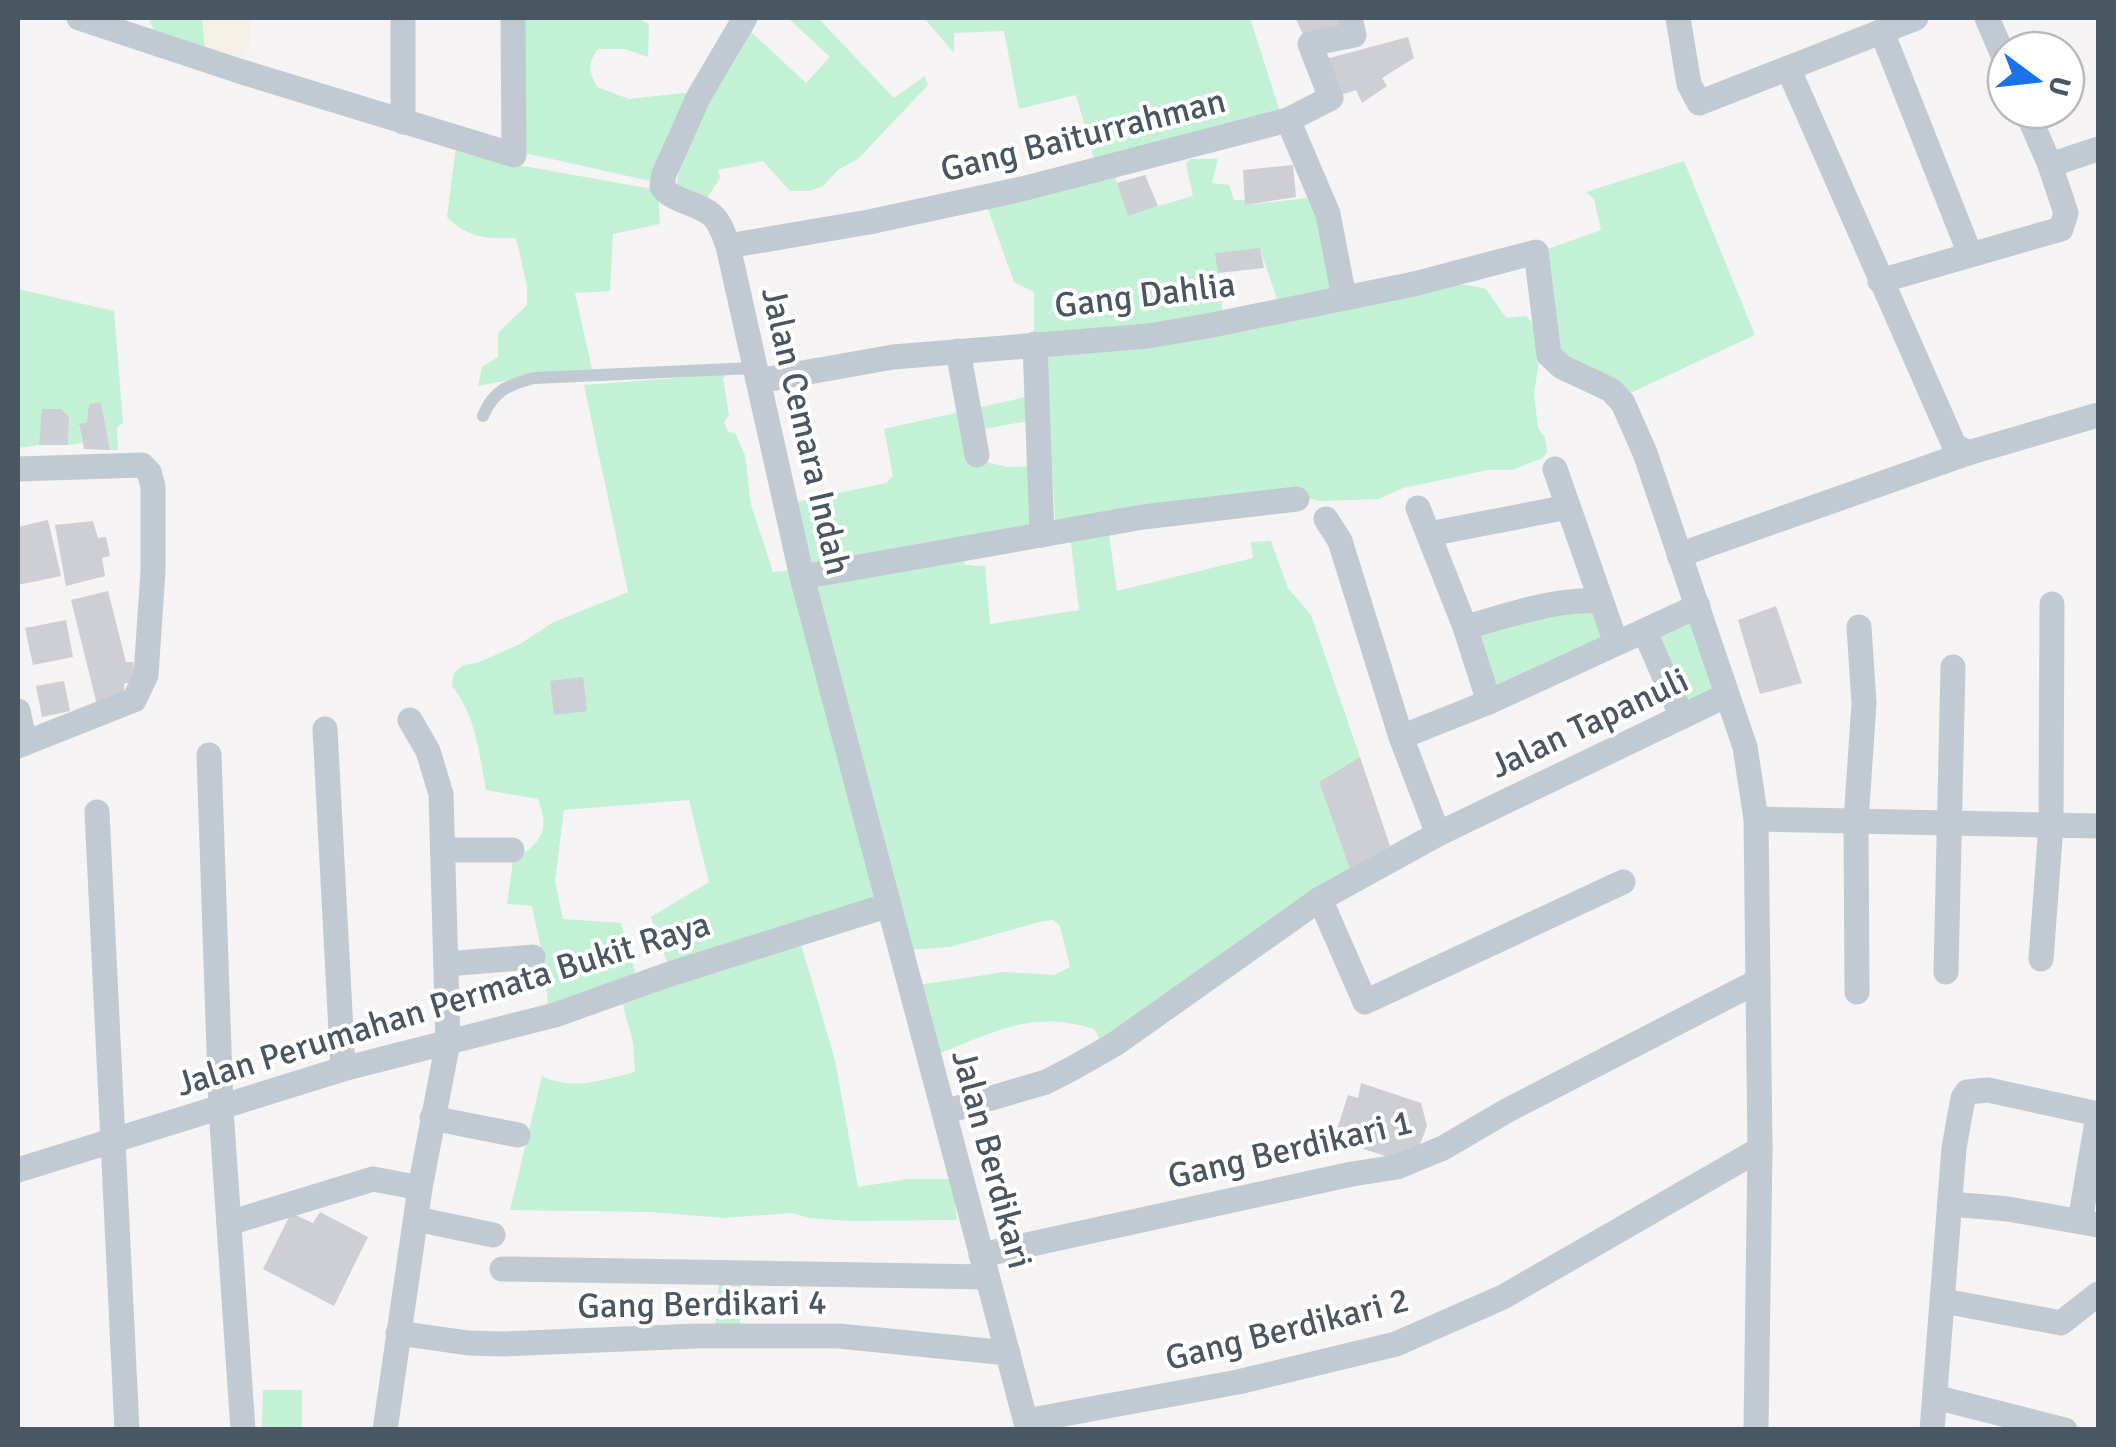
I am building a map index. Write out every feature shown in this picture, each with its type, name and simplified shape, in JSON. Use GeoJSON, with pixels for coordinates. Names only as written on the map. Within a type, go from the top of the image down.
{"type":"FeatureCollection","features":[{"type":"Feature","properties":{"kind":"street"},"geometry":{"type":"LineString","coordinates":[[78,18],[514,156],[514,18]]}},
{"type":"Feature","properties":{"kind":"street"},"geometry":{"type":"LineString","coordinates":[[403,18],[403,122]]}},
{"type":"Feature","properties":{"kind":"street","name":"Jalan Cemara Indah"},"geometry":{"type":"LineString","coordinates":[[745,18],[699,96],[662,181],[668,194],[715,218],[728,246],[802,577],[889,906]]}},
{"type":"Feature","properties":{"kind":"street","name":"Gang Baiturrahman"},"geometry":{"type":"LineString","coordinates":[[728,246],[868,222],[1022,189],[1288,120],[1331,98],[1310,44],[1354,35],[1350,18]]}},
{"type":"Feature","properties":{"kind":"street"},"geometry":{"type":"LineString","coordinates":[[1678,18],[1688,84],[1699,103],[1916,18]]}},
{"type":"Feature","properties":{"kind":"street"},"geometry":{"type":"LineString","coordinates":[[1882,32],[1970,254]]}},
{"type":"Feature","properties":{"kind":"street"},"geometry":{"type":"LineString","coordinates":[[1788,68],[1954,444],[1968,453]]}},
{"type":"Feature","properties":{"kind":"street"},"geometry":{"type":"LineString","coordinates":[[1288,120],[1328,214],[1344,298]]}},
{"type":"Feature","properties":{"kind":"street"},"geometry":{"type":"LineString","coordinates":[[1880,281],[2064,226],[2066,214],[2035,130]]}},
{"type":"Feature","properties":{"kind":"street"},"geometry":{"type":"LineString","coordinates":[[2050,165],[2098,149]]}},
{"type":"Feature","properties":{"kind":"street","name":"Gang Dahlia"},"geometry":{"type":"LineString","coordinates":[[755,374],[892,357],[1162,334],[1344,298],[1536,252],[1549,354],[1562,367],[1611,390],[1623,403],[1645,453],[1679,555]]}},
{"type":"Feature","properties":{"kind":"street"},"geometry":{"type":"LineString","coordinates":[[1035,344],[1042,535]]}},
{"type":"Feature","properties":{"kind":"street"},"geometry":{"type":"LineString","coordinates":[[958,352],[977,455]]}},
{"type":"Feature","properties":{"kind":"street"},"geometry":{"type":"LineString","coordinates":[[1728,696],[1679,555],[1968,453],[2098,414]]}},
{"type":"Feature","properties":{"kind":"street"},"geometry":{"type":"LineString","coordinates":[[18,469],[142,465],[153,486],[152,590],[146,675],[141,691],[134,700],[21,745],[18,711]]}},
{"type":"Feature","properties":{"kind":"street"},"geometry":{"type":"LineString","coordinates":[[1554,469],[1616,643]]}},
{"type":"Feature","properties":{"kind":"street"},"geometry":{"type":"LineString","coordinates":[[802,577],[1144,517],[1297,499]]}},
{"type":"Feature","properties":{"kind":"street"},"geometry":{"type":"LineString","coordinates":[[1418,508],[1466,627],[1488,702]]}},
{"type":"Feature","properties":{"kind":"street"},"geometry":{"type":"LineString","coordinates":[[1429,534],[1568,508]]}},
{"type":"Feature","properties":{"kind":"street"},"geometry":{"type":"LineString","coordinates":[[1326,520],[1342,544],[1401,737],[1438,834]]}},
{"type":"Feature","properties":{"kind":"street"},"geometry":{"type":"LineString","coordinates":[[1466,627],[1555,605],[1600,601]]}},
{"type":"Feature","properties":{"kind":"street"},"geometry":{"type":"LineString","coordinates":[[2041,959],[2052,825],[2052,604]]}},
{"type":"Feature","properties":{"kind":"street"},"geometry":{"type":"LineString","coordinates":[[1401,737],[1488,702],[1698,606]]}},
{"type":"Feature","properties":{"kind":"street"},"geometry":{"type":"LineString","coordinates":[[1856,992],[1856,821],[1864,703],[1859,627]]}},
{"type":"Feature","properties":{"kind":"street"},"geometry":{"type":"LineString","coordinates":[[1645,632],[1682,716]]}},
{"type":"Feature","properties":{"kind":"street"},"geometry":{"type":"LineString","coordinates":[[1946,972],[1952,667]]}},
{"type":"Feature","properties":{"kind":"street","name":"Jalan Tapanuli"},"geometry":{"type":"LineString","coordinates":[[944,1112],[1046,1082],[1076,1067],[1116,1044],[1320,899],[1438,834],[1728,696],[1746,747],[1756,818],[1760,1148],[1755,1428]]}},
{"type":"Feature","properties":{"kind":"street"},"geometry":{"type":"LineString","coordinates":[[385,1430],[420,1188],[448,1042],[441,794],[428,752],[410,720]]}},
{"type":"Feature","properties":{"kind":"street"},"geometry":{"type":"LineString","coordinates":[[325,729],[343,1069]]}},
{"type":"Feature","properties":{"kind":"street"},"geometry":{"type":"LineString","coordinates":[[209,755],[221,1109],[242,1430]]}},
{"type":"Feature","properties":{"kind":"street"},"geometry":{"type":"LineString","coordinates":[[97,812],[127,1430]]}},
{"type":"Feature","properties":{"kind":"street"},"geometry":{"type":"LineString","coordinates":[[1756,818],[2098,826]]}},
{"type":"Feature","properties":{"kind":"street"},"geometry":{"type":"LineString","coordinates":[[442,850],[512,850]]}},
{"type":"Feature","properties":{"kind":"street"},"geometry":{"type":"LineString","coordinates":[[1320,899],[1365,1002],[1623,882]]}},
{"type":"Feature","properties":{"kind":"street","name":"Jalan Perumahan Permata Bukit Raya"},"geometry":{"type":"LineString","coordinates":[[18,1170],[343,1069],[555,1015],[667,974],[889,906]]}},
{"type":"Feature","properties":{"kind":"street","name":"Jalan Berdikari"},"geometry":{"type":"LineString","coordinates":[[889,906],[1027,1425]]}},
{"type":"Feature","properties":{"kind":"street"},"geometry":{"type":"LineString","coordinates":[[446,964],[533,957]]}},
{"type":"Feature","properties":{"kind":"street","name":"Gang Berdikari 1"},"geometry":{"type":"LineString","coordinates":[[502,1270],[984,1266],[1397,1167],[1444,1148],[1524,1102],[1758,981]]}},
{"type":"Feature","properties":{"kind":"street"},"geometry":{"type":"LineString","coordinates":[[1932,1430],[1950,1204],[1960,1104],[1967,1092],[1988,1090],[2098,1115],[2090,1223],[2008,1208],[1950,1204]]}},
{"type":"Feature","properties":{"kind":"street"},"geometry":{"type":"LineString","coordinates":[[432,1118],[518,1135]]}},
{"type":"Feature","properties":{"kind":"street","name":"Gang Berdikari 2"},"geometry":{"type":"LineString","coordinates":[[1027,1425],[1238,1382],[1396,1344],[1504,1297],[1760,1148]]}},
{"type":"Feature","properties":{"kind":"street"},"geometry":{"type":"LineString","coordinates":[[229,1223],[373,1179],[420,1188]]}},
{"type":"Feature","properties":{"kind":"street"},"geometry":{"type":"LineString","coordinates":[[416,1218],[493,1234]]}},
{"type":"Feature","properties":{"kind":"street"},"geometry":{"type":"LineString","coordinates":[[1944,1301],[2061,1323],[2098,1294]]}},
{"type":"Feature","properties":{"kind":"street","name":"Gang Berdikari 4"},"geometry":{"type":"LineString","coordinates":[[398,1333],[502,1344],[697,1336],[839,1336],[1008,1354]]}},
{"type":"Feature","properties":{"kind":"street"},"geometry":{"type":"LineString","coordinates":[[1935,1396],[2065,1430]]}},
{"type":"Feature","properties":{"kind":"lane"},"geometry":{"type":"LineString","coordinates":[[483,416],[489,401],[502,387],[534,378],[755,374]]}},
{"type":"Feature","properties":{"kind":"green space"},"geometry":{"type":"Polygon","coordinates":[[[148,18],[202,18],[205,47],[154,30],[148,18]]]}},
{"type":"Feature","properties":{"kind":"green space"},"geometry":{"type":"Polygon","coordinates":[[[522,18],[637,18],[649,24],[648,57],[625,49],[598,49],[590,68],[597,87],[629,99],[695,95],[659,183],[525,153],[522,18]]]}},
{"type":"Feature","properties":{"kind":"green space"},"geometry":{"type":"Polygon","coordinates":[[[788,18],[818,18],[894,98],[925,76],[928,85],[858,159],[839,169],[823,186],[790,191],[763,161],[718,170],[720,178],[705,201],[677,184],[678,171],[722,73],[749,30],[806,83],[830,57],[788,18]]]}},
{"type":"Feature","properties":{"kind":"green space"},"geometry":{"type":"Polygon","coordinates":[[[924,18],[1250,18],[1282,118],[1096,166],[1076,95],[1019,109],[1004,31],[954,33],[954,53],[924,18]]]}},
{"type":"Feature","properties":{"kind":"green space"},"geometry":{"type":"Polygon","coordinates":[[[456,146],[507,163],[658,190],[660,224],[613,234],[610,291],[575,293],[592,369],[549,372],[478,386],[482,367],[498,357],[498,333],[527,305],[527,286],[516,238],[478,236],[447,217],[456,146]]]}},
{"type":"Feature","properties":{"kind":"green space"},"geometry":{"type":"Polygon","coordinates":[[[1190,159],[1218,159],[1212,183],[1229,185],[1234,200],[1245,200],[1246,205],[1317,197],[1338,292],[1279,305],[1260,249],[1216,253],[1223,317],[1034,338],[1034,292],[1014,282],[985,201],[1113,171],[1128,215],[1193,196],[1186,164],[1190,159]]]}},
{"type":"Feature","properties":{"kind":"green space"},"geometry":{"type":"Polygon","coordinates":[[[1684,161],[1755,335],[1626,395],[1561,359],[1547,272],[1548,249],[1601,230],[1594,199],[1586,192],[1684,161]]]}},
{"type":"Feature","properties":{"kind":"green space"},"geometry":{"type":"Polygon","coordinates":[[[1446,285],[1486,289],[1506,318],[1526,316],[1532,322],[1540,354],[1534,394],[1538,428],[1547,451],[1543,458],[1512,470],[1488,470],[1403,488],[1379,499],[1319,501],[1295,494],[1056,533],[1045,351],[1446,285]]]}},
{"type":"Feature","properties":{"kind":"green space"},"geometry":{"type":"Polygon","coordinates":[[[18,289],[114,311],[123,423],[117,427],[118,450],[110,450],[101,403],[90,404],[87,422],[79,425],[82,443],[68,445],[69,417],[61,409],[43,409],[39,445],[18,448],[18,289]]]}},
{"type":"Feature","properties":{"kind":"green space"},"geometry":{"type":"Polygon","coordinates":[[[727,374],[723,378],[729,415],[724,422],[728,432],[735,433],[745,455],[751,505],[773,572],[793,570],[875,900],[668,965],[651,917],[709,882],[689,800],[564,810],[555,881],[563,919],[621,923],[636,975],[548,1009],[546,973],[532,906],[507,904],[513,861],[540,836],[542,810],[538,799],[486,790],[471,722],[452,686],[454,673],[463,665],[520,644],[552,623],[628,592],[584,385],[727,374]]]}},
{"type":"Feature","properties":{"kind":"green space"},"geometry":{"type":"Polygon","coordinates":[[[1034,395],[1033,420],[979,430],[982,461],[1007,467],[1033,466],[1031,527],[809,567],[796,502],[886,483],[893,476],[884,429],[1034,395]]]}},
{"type":"Feature","properties":{"kind":"green space"},"geometry":{"type":"Polygon","coordinates":[[[1108,527],[1117,591],[1253,558],[1251,542],[1271,541],[1288,588],[1311,615],[1360,757],[1319,782],[1350,869],[1104,1046],[1094,1029],[1033,1022],[940,1053],[918,985],[1004,972],[1054,975],[1070,967],[1060,926],[1053,920],[1039,922],[950,947],[908,950],[814,580],[958,553],[966,565],[985,566],[990,624],[1079,610],[1070,535],[1108,527]]]}},
{"type":"Feature","properties":{"kind":"green space"},"geometry":{"type":"Polygon","coordinates":[[[1589,605],[1606,642],[1498,691],[1475,630],[1589,605]]]}},
{"type":"Feature","properties":{"kind":"green space"},"geometry":{"type":"Polygon","coordinates":[[[1693,619],[1720,691],[1684,706],[1653,635],[1693,619]]]}},
{"type":"Feature","properties":{"kind":"green space"},"geometry":{"type":"Polygon","coordinates":[[[800,941],[835,1060],[858,1187],[908,1179],[952,1179],[957,1220],[848,1221],[792,1213],[724,1218],[650,1212],[510,1210],[542,1076],[577,1083],[635,1072],[633,1043],[621,997],[800,941]]]}},
{"type":"Feature","properties":{"kind":"green space"},"geometry":{"type":"Polygon","coordinates":[[[719,1281],[742,1281],[740,1328],[715,1328],[719,1281]]]}},
{"type":"Feature","properties":{"kind":"green space"},"geometry":{"type":"Polygon","coordinates":[[[263,1390],[302,1390],[302,1429],[262,1429],[263,1390]]]}},
{"type":"Feature","properties":{"kind":"sand"},"geometry":{"type":"Polygon","coordinates":[[[202,18],[250,18],[244,61],[205,47],[202,18]]]}},
{"type":"Feature","properties":{"kind":"building"},"geometry":{"type":"Polygon","coordinates":[[[1298,18],[1347,18],[1349,33],[1307,43],[1298,18]]]}},
{"type":"Feature","properties":{"kind":"building"},"geometry":{"type":"Polygon","coordinates":[[[1408,37],[1414,58],[1382,78],[1387,86],[1362,103],[1356,90],[1335,97],[1322,60],[1408,37]]]}},
{"type":"Feature","properties":{"kind":"building"},"geometry":{"type":"Polygon","coordinates":[[[1293,165],[1296,197],[1245,205],[1243,170],[1293,165]]]}},
{"type":"Feature","properties":{"kind":"building"},"geometry":{"type":"Polygon","coordinates":[[[1145,175],[1158,206],[1128,216],[1117,183],[1145,175]]]}},
{"type":"Feature","properties":{"kind":"building"},"geometry":{"type":"Polygon","coordinates":[[[1260,248],[1264,268],[1218,273],[1215,253],[1260,248]]]}},
{"type":"Feature","properties":{"kind":"building"},"geometry":{"type":"Polygon","coordinates":[[[101,402],[110,450],[84,449],[79,424],[87,422],[89,404],[101,402]]]}},
{"type":"Feature","properties":{"kind":"building"},"geometry":{"type":"Polygon","coordinates":[[[42,409],[61,409],[69,417],[68,445],[39,445],[42,409]]]}},
{"type":"Feature","properties":{"kind":"building"},"geometry":{"type":"Polygon","coordinates":[[[48,520],[61,576],[18,585],[18,527],[48,520]]]}},
{"type":"Feature","properties":{"kind":"building"},"geometry":{"type":"Polygon","coordinates":[[[93,521],[98,538],[106,537],[110,556],[102,558],[105,576],[66,586],[55,525],[93,521]]]}},
{"type":"Feature","properties":{"kind":"building"},"geometry":{"type":"Polygon","coordinates":[[[108,591],[126,662],[133,662],[136,680],[124,684],[124,697],[97,705],[71,600],[108,591]]]}},
{"type":"Feature","properties":{"kind":"building"},"geometry":{"type":"Polygon","coordinates":[[[1776,606],[1802,683],[1760,694],[1738,620],[1776,606]]]}},
{"type":"Feature","properties":{"kind":"building"},"geometry":{"type":"Polygon","coordinates":[[[66,620],[73,657],[33,665],[25,628],[66,620]]]}},
{"type":"Feature","properties":{"kind":"building"},"geometry":{"type":"Polygon","coordinates":[[[583,677],[587,711],[554,715],[550,681],[583,677]]]}},
{"type":"Feature","properties":{"kind":"building"},"geometry":{"type":"Polygon","coordinates":[[[64,681],[70,711],[42,717],[36,686],[64,681]]]}},
{"type":"Feature","properties":{"kind":"building"},"geometry":{"type":"Polygon","coordinates":[[[1360,757],[1390,846],[1350,869],[1319,782],[1360,757]]]}},
{"type":"Feature","properties":{"kind":"building"},"geometry":{"type":"Polygon","coordinates":[[[1361,1083],[1421,1103],[1427,1126],[1416,1155],[1403,1162],[1334,1139],[1348,1095],[1358,1098],[1361,1083]]]}},
{"type":"Feature","properties":{"kind":"building"},"geometry":{"type":"Polygon","coordinates":[[[320,1212],[368,1237],[334,1306],[263,1269],[291,1213],[313,1223],[320,1212]]]}}]}
